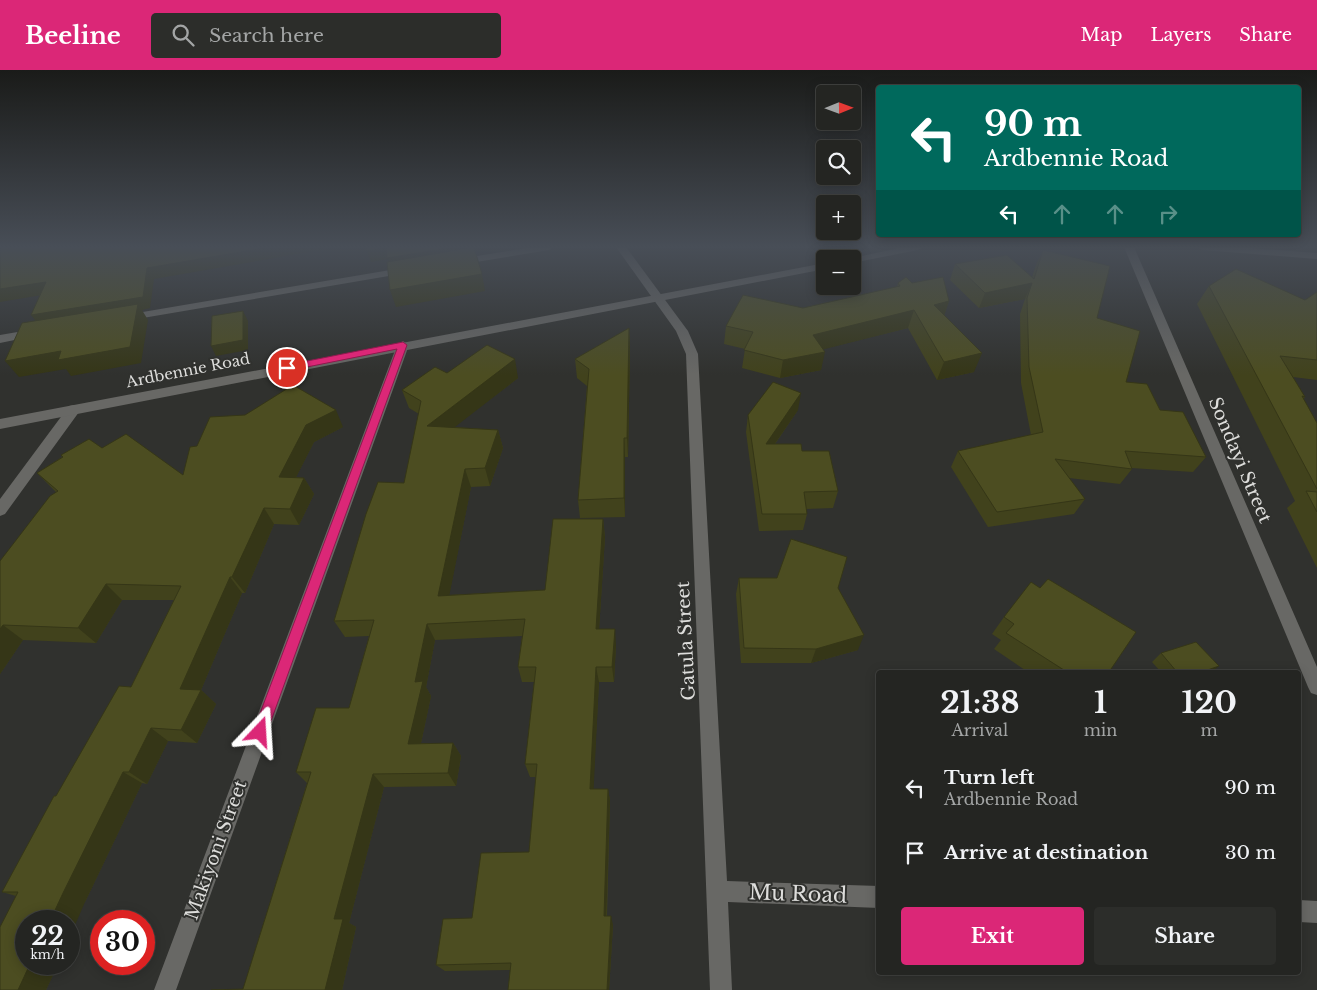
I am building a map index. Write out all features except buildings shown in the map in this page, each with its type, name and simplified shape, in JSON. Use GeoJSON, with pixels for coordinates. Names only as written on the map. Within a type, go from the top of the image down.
{"type":"FeatureCollection","features":[{"type":"Feature","properties":{"kind":"street"},"geometry":{"type":"LineString","coordinates":[[118,319],[291,290]]}},
{"type":"Feature","properties":{"kind":"street","name":"Gatula Street"},"geometry":{"type":"LineString","coordinates":[[651,290],[682,331],[692,354],[721,990]]}},
{"type":"Feature","properties":{"kind":"street","name":"Ardbennie Road"},"geometry":{"type":"LineString","coordinates":[[0,424],[403,345],[707,290]]}},
{"type":"Feature","properties":{"kind":"street","name":"Sondayi Street"},"geometry":{"type":"LineString","coordinates":[[1147,290],[1317,688]]}},
{"type":"Feature","properties":{"kind":"street"},"geometry":{"type":"LineString","coordinates":[[0,339],[49,331]]}},
{"type":"Feature","properties":{"kind":"street","name":"Makiyoni Street"},"geometry":{"type":"LineString","coordinates":[[165,990],[403,345]]}},
{"type":"Feature","properties":{"kind":"street"},"geometry":{"type":"LineString","coordinates":[[0,510],[74,409]]}},
{"type":"Feature","properties":{"kind":"street","name":"Mu Road"},"geometry":{"type":"LineString","coordinates":[[717,891],[876,897]]}},
{"type":"Feature","properties":{"kind":"street"},"geometry":{"type":"LineString","coordinates":[[1301,912],[1317,912]]}},
{"type":"Feature","properties":{"kind":"route"},"geometry":{"type":"LineString","coordinates":[[260,732],[403,345],[287,368]]}}]}
